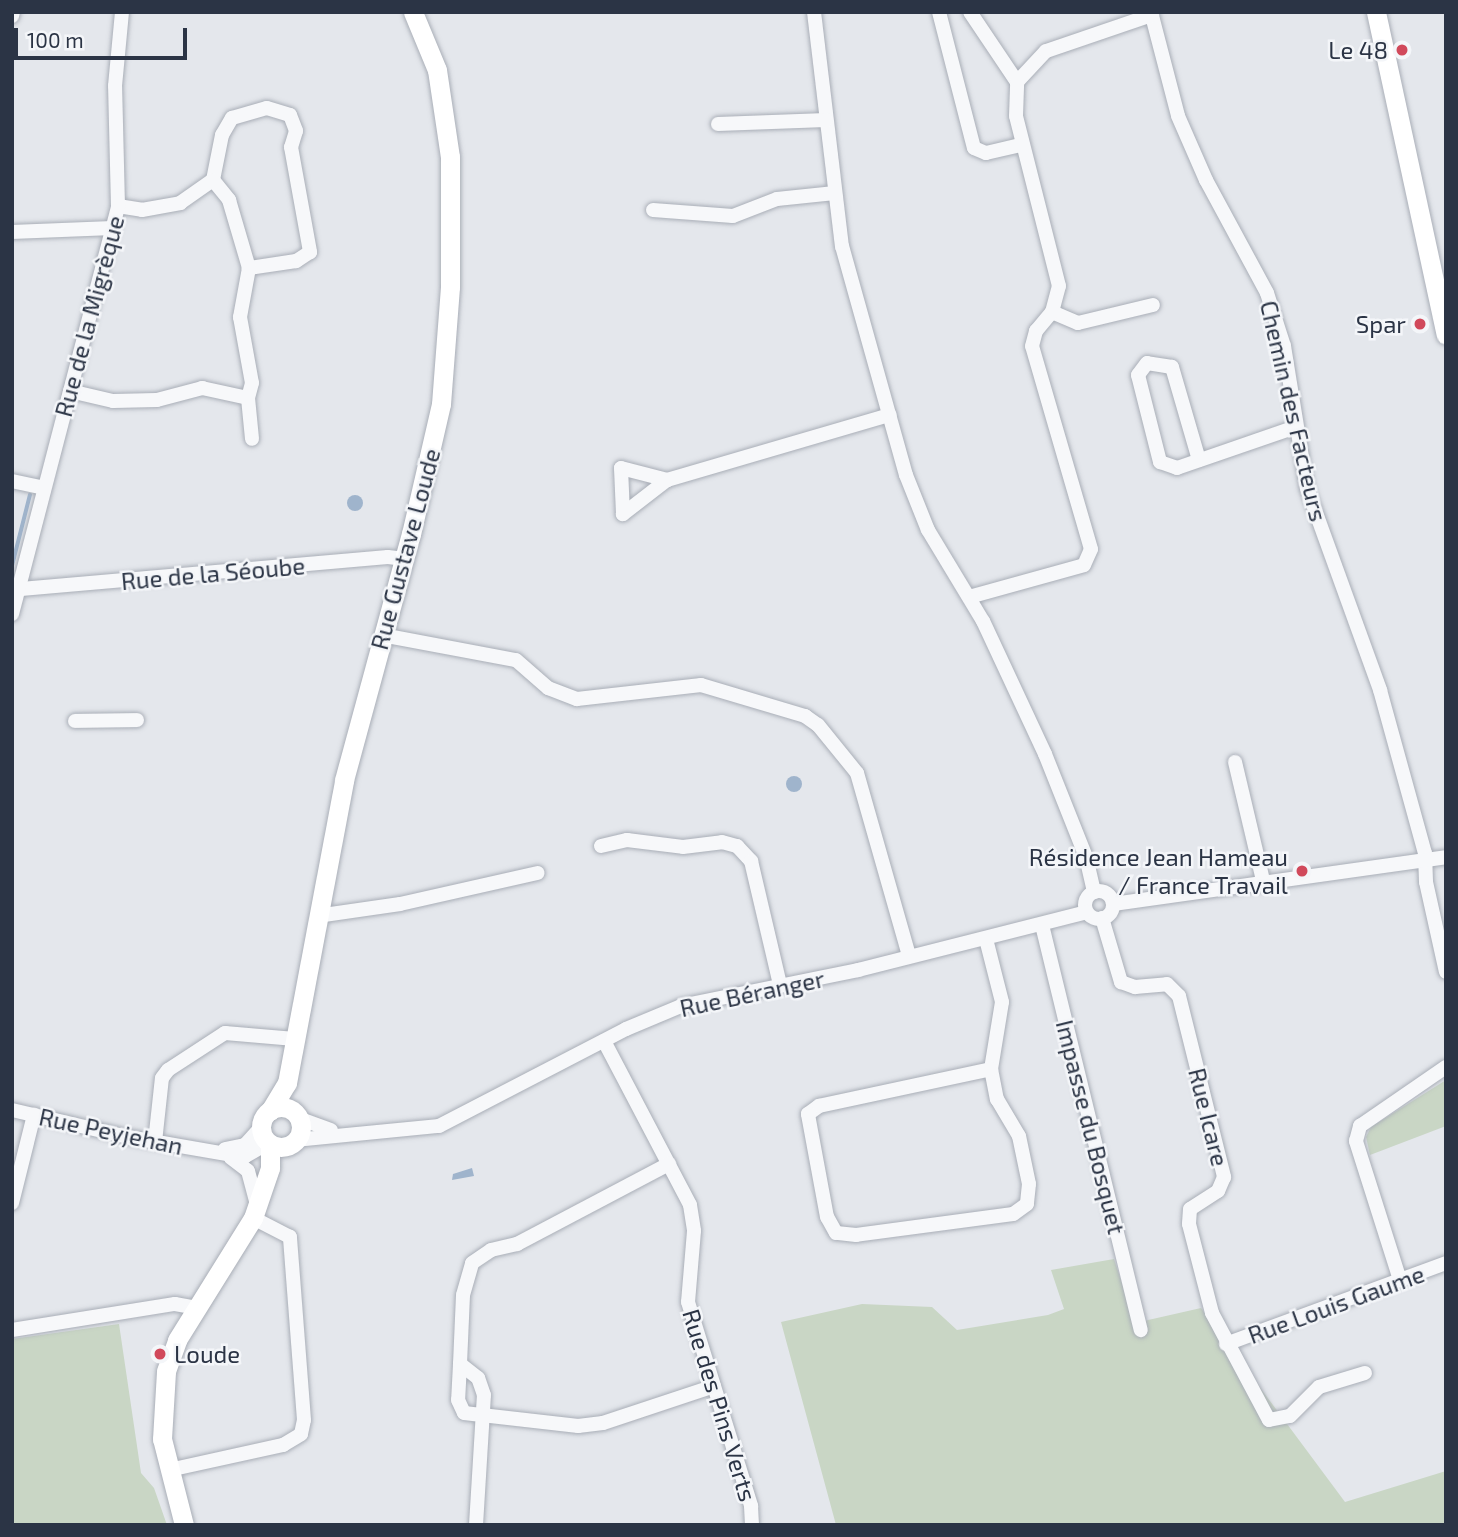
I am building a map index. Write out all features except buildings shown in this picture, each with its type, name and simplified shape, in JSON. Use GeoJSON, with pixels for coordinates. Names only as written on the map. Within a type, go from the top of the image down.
{"type":"FeatureCollection","features":[{"type":"Feature","properties":{"kind":"street","name":"Rue de la Migrèque"},"geometry":{"type":"LineString","coordinates":[[12,614],[21,589],[44,488],[118,206],[115,78],[122,12]]}},
{"type":"Feature","properties":{"kind":"street","name":"Rue Gustave Loude"},"geometry":{"type":"LineString","coordinates":[[267,1131],[287,1083],[344,780],[405,559],[441,404],[452,215],[442,93],[413,12]]}},
{"type":"Feature","properties":{"kind":"street"},"geometry":{"type":"LineString","coordinates":[[814,12],[842,246],[906,475],[924,520],[969,597],[1045,754],[1086,857],[1094,892]]}},
{"type":"Feature","properties":{"kind":"street"},"geometry":{"type":"LineString","coordinates":[[939,12],[974,148],[986,153],[1022,145]]}},
{"type":"Feature","properties":{"kind":"street"},"geometry":{"type":"LineString","coordinates":[[969,597],[1084,565],[1091,550],[1032,346],[1036,331],[1052,312],[1059,286],[1016,116],[1017,82],[970,12]]}},
{"type":"Feature","properties":{"kind":"street"},"geometry":{"type":"LineString","coordinates":[[1376,12],[1446,335]]}},
{"type":"Feature","properties":{"kind":"street"},"geometry":{"type":"LineString","coordinates":[[1017,82],[1046,51],[1151,14]]}},
{"type":"Feature","properties":{"kind":"street","name":"Chemin des Facteurs"},"geometry":{"type":"LineString","coordinates":[[1151,14],[1178,116],[1206,180],[1267,293],[1284,346],[1307,488],[1380,690],[1424,860],[1446,972]]}},
{"type":"Feature","properties":{"kind":"street"},"geometry":{"type":"LineString","coordinates":[[118,206],[142,211],[180,203],[213,180],[222,135],[232,118],[274,108],[289,116],[296,131],[291,148],[310,252],[296,261],[249,268]]}},
{"type":"Feature","properties":{"kind":"street"},"geometry":{"type":"LineString","coordinates":[[718,124],[826,120]]}},
{"type":"Feature","properties":{"kind":"street"},"geometry":{"type":"LineString","coordinates":[[213,180],[234,209],[249,268],[240,317],[252,383],[248,398],[252,439]]}},
{"type":"Feature","properties":{"kind":"street"},"geometry":{"type":"LineString","coordinates":[[653,210],[733,216],[776,199],[835,193]]}},
{"type":"Feature","properties":{"kind":"street"},"geometry":{"type":"LineString","coordinates":[[12,232],[112,228]]}},
{"type":"Feature","properties":{"kind":"street"},"geometry":{"type":"LineString","coordinates":[[1052,312],[1078,323],[1153,305]]}},
{"type":"Feature","properties":{"kind":"street"},"geometry":{"type":"LineString","coordinates":[[1199,460],[1172,367],[1147,363],[1138,375],[1160,462],[1177,468],[1296,427]]}},
{"type":"Feature","properties":{"kind":"street"},"geometry":{"type":"LineString","coordinates":[[69,391],[113,401],[156,400],[202,388],[248,398]]}},
{"type":"Feature","properties":{"kind":"street"},"geometry":{"type":"LineString","coordinates":[[667,480],[890,415]]}},
{"type":"Feature","properties":{"kind":"street"},"geometry":{"type":"LineString","coordinates":[[12,481],[44,488]]}},
{"type":"Feature","properties":{"kind":"street","name":"Rue de la Séoube"},"geometry":{"type":"LineString","coordinates":[[21,589],[388,557],[405,559]]}},
{"type":"Feature","properties":{"kind":"street"},"geometry":{"type":"LineString","coordinates":[[382,635],[516,660],[548,688],[577,699],[701,685],[805,716],[818,725],[857,773],[909,957]]}},
{"type":"Feature","properties":{"kind":"street"},"geometry":{"type":"LineString","coordinates":[[75,721],[136,720]]}},
{"type":"Feature","properties":{"kind":"street"},"geometry":{"type":"LineString","coordinates":[[1235,762],[1264,885]]}},
{"type":"Feature","properties":{"kind":"street"},"geometry":{"type":"LineString","coordinates":[[601,846],[626,840],[683,847],[722,842],[737,846],[751,862],[780,985]]}},
{"type":"Feature","properties":{"kind":"street"},"geometry":{"type":"LineString","coordinates":[[1112,904],[1106,893],[1094,892],[1085,901],[1087,912],[1102,918],[1112,904],[1264,885],[1446,857]]}},
{"type":"Feature","properties":{"kind":"street"},"geometry":{"type":"LineString","coordinates":[[317,916],[400,904],[538,873]]}},
{"type":"Feature","properties":{"kind":"street","name":"Rue Béranger"},"geometry":{"type":"LineString","coordinates":[[295,1141],[439,1126],[604,1041],[681,1006],[909,957],[1087,912]]}},
{"type":"Feature","properties":{"kind":"street","name":"Rue Icare"},"geometry":{"type":"LineString","coordinates":[[1102,918],[1121,982],[1135,988],[1167,984],[1179,996],[1224,1170],[1218,1191],[1194,1203],[1188,1216],[1206,1296],[1226,1345],[1269,1420],[1290,1416],[1319,1387],[1365,1373]]}},
{"type":"Feature","properties":{"kind":"street","name":"Impasse du Bosquet"},"geometry":{"type":"LineString","coordinates":[[1042,925],[1141,1330]]}},
{"type":"Feature","properties":{"kind":"street"},"geometry":{"type":"LineString","coordinates":[[986,939],[1002,1002],[991,1069],[997,1099],[1019,1136],[1029,1184],[1027,1204],[1013,1214],[856,1235],[836,1233],[827,1217],[808,1114],[819,1106],[991,1069]]}},
{"type":"Feature","properties":{"kind":"street"},"geometry":{"type":"LineString","coordinates":[[155,1142],[162,1077],[168,1070],[225,1033],[295,1039]]}},
{"type":"Feature","properties":{"kind":"street","name":"Rue des Pins Verts"},"geometry":{"type":"LineString","coordinates":[[604,1041],[669,1164],[693,1217],[688,1302],[751,1506],[752,1525]]}},
{"type":"Feature","properties":{"kind":"street"},"geometry":{"type":"LineString","coordinates":[[1400,1280],[1356,1141],[1360,1126],[1446,1067]]}},
{"type":"Feature","properties":{"kind":"street","name":"Rue Gustave Loude"},"geometry":{"type":"LineString","coordinates":[[287,1083],[296,1115]]}},
{"type":"Feature","properties":{"kind":"street"},"geometry":{"type":"LineString","coordinates":[[184,1525],[169,1470],[161,1426],[166,1371],[174,1347],[255,1211],[270,1168],[295,1141],[300,1130],[296,1115],[282,1108],[267,1131],[270,1168]]}},
{"type":"Feature","properties":{"kind":"street","name":"Rue Peyjehan"},"geometry":{"type":"LineString","coordinates":[[12,1110],[155,1142],[210,1150],[241,1147],[267,1131]]}},
{"type":"Feature","properties":{"kind":"street"},"geometry":{"type":"LineString","coordinates":[[12,1203],[34,1115]]}},
{"type":"Feature","properties":{"kind":"street","name":"Rue Béranger"},"geometry":{"type":"LineString","coordinates":[[296,1115],[353,1134]]}},
{"type":"Feature","properties":{"kind":"street"},"geometry":{"type":"LineString","coordinates":[[267,1131],[282,1147],[295,1141]]}},
{"type":"Feature","properties":{"kind":"street","name":"Rue Peyjehan"},"geometry":{"type":"LineString","coordinates":[[210,1150],[244,1165],[255,1211]]}},
{"type":"Feature","properties":{"kind":"street"},"geometry":{"type":"LineString","coordinates":[[669,1164],[517,1244],[492,1250],[472,1263],[463,1295],[459,1407],[464,1413],[483,1416],[591,1425],[714,1386]]}},
{"type":"Feature","properties":{"kind":"street"},"geometry":{"type":"LineString","coordinates":[[169,1470],[283,1445],[301,1434],[304,1420],[290,1237],[255,1211]]}},
{"type":"Feature","properties":{"kind":"street","name":"Rue Louis Gaume"},"geometry":{"type":"LineString","coordinates":[[1226,1345],[1446,1263]]}},
{"type":"Feature","properties":{"kind":"street"},"geometry":{"type":"LineString","coordinates":[[12,1330],[175,1304],[197,1308]]}},
{"type":"Feature","properties":{"kind":"street"},"geometry":{"type":"LineString","coordinates":[[460,1364],[483,1386],[476,1525]]}},
{"type":"Feature","properties":{"kind":"green space"},"geometry":{"type":"Polygon","coordinates":[[[1446,1080],[1446,1126],[1370,1155],[1366,1137],[1371,1127],[1446,1080]]]}},
{"type":"Feature","properties":{"kind":"green space"},"geometry":{"type":"Polygon","coordinates":[[[1114,1259],[1135,1323],[1201,1308],[1345,1502],[1446,1471],[1446,1525],[836,1525],[781,1322],[862,1304],[932,1307],[957,1330],[1048,1315],[1064,1309],[1051,1270],[1114,1259]]]}},
{"type":"Feature","properties":{"kind":"green space"},"geometry":{"type":"Polygon","coordinates":[[[119,1324],[141,1473],[154,1488],[167,1525],[12,1525],[12,1339],[119,1324]]]}},
{"type":"Feature","properties":{"kind":"water"},"geometry":{"type":"Polygon","coordinates":[[[352,495],[358,495],[363,503],[361,509],[352,511],[347,506],[347,500],[352,495]]]}},
{"type":"Feature","properties":{"kind":"water"},"geometry":{"type":"Polygon","coordinates":[[[794,776],[802,784],[794,792],[786,784],[794,776]]]}},
{"type":"Feature","properties":{"kind":"water"},"geometry":{"type":"Polygon","coordinates":[[[472,1168],[474,1176],[452,1180],[453,1174],[472,1168]]]}},
{"type":"Feature","properties":{"kind":"waterway"},"geometry":{"type":"LineString","coordinates":[[12,566],[30,495]]}},
{"type":"Feature","properties":{"kind":"place","name":"Le 48"},"geometry":{"type":"Point","coordinates":[1402,50]}},
{"type":"Feature","properties":{"kind":"place","name":"Spar"},"geometry":{"type":"Point","coordinates":[1420,324]}},
{"type":"Feature","properties":{"kind":"place","name":"Résidence Jean Hameau / France Travail"},"geometry":{"type":"Point","coordinates":[1302,871]}},
{"type":"Feature","properties":{"kind":"place","name":"Loude"},"geometry":{"type":"Point","coordinates":[160,1354]}}]}
